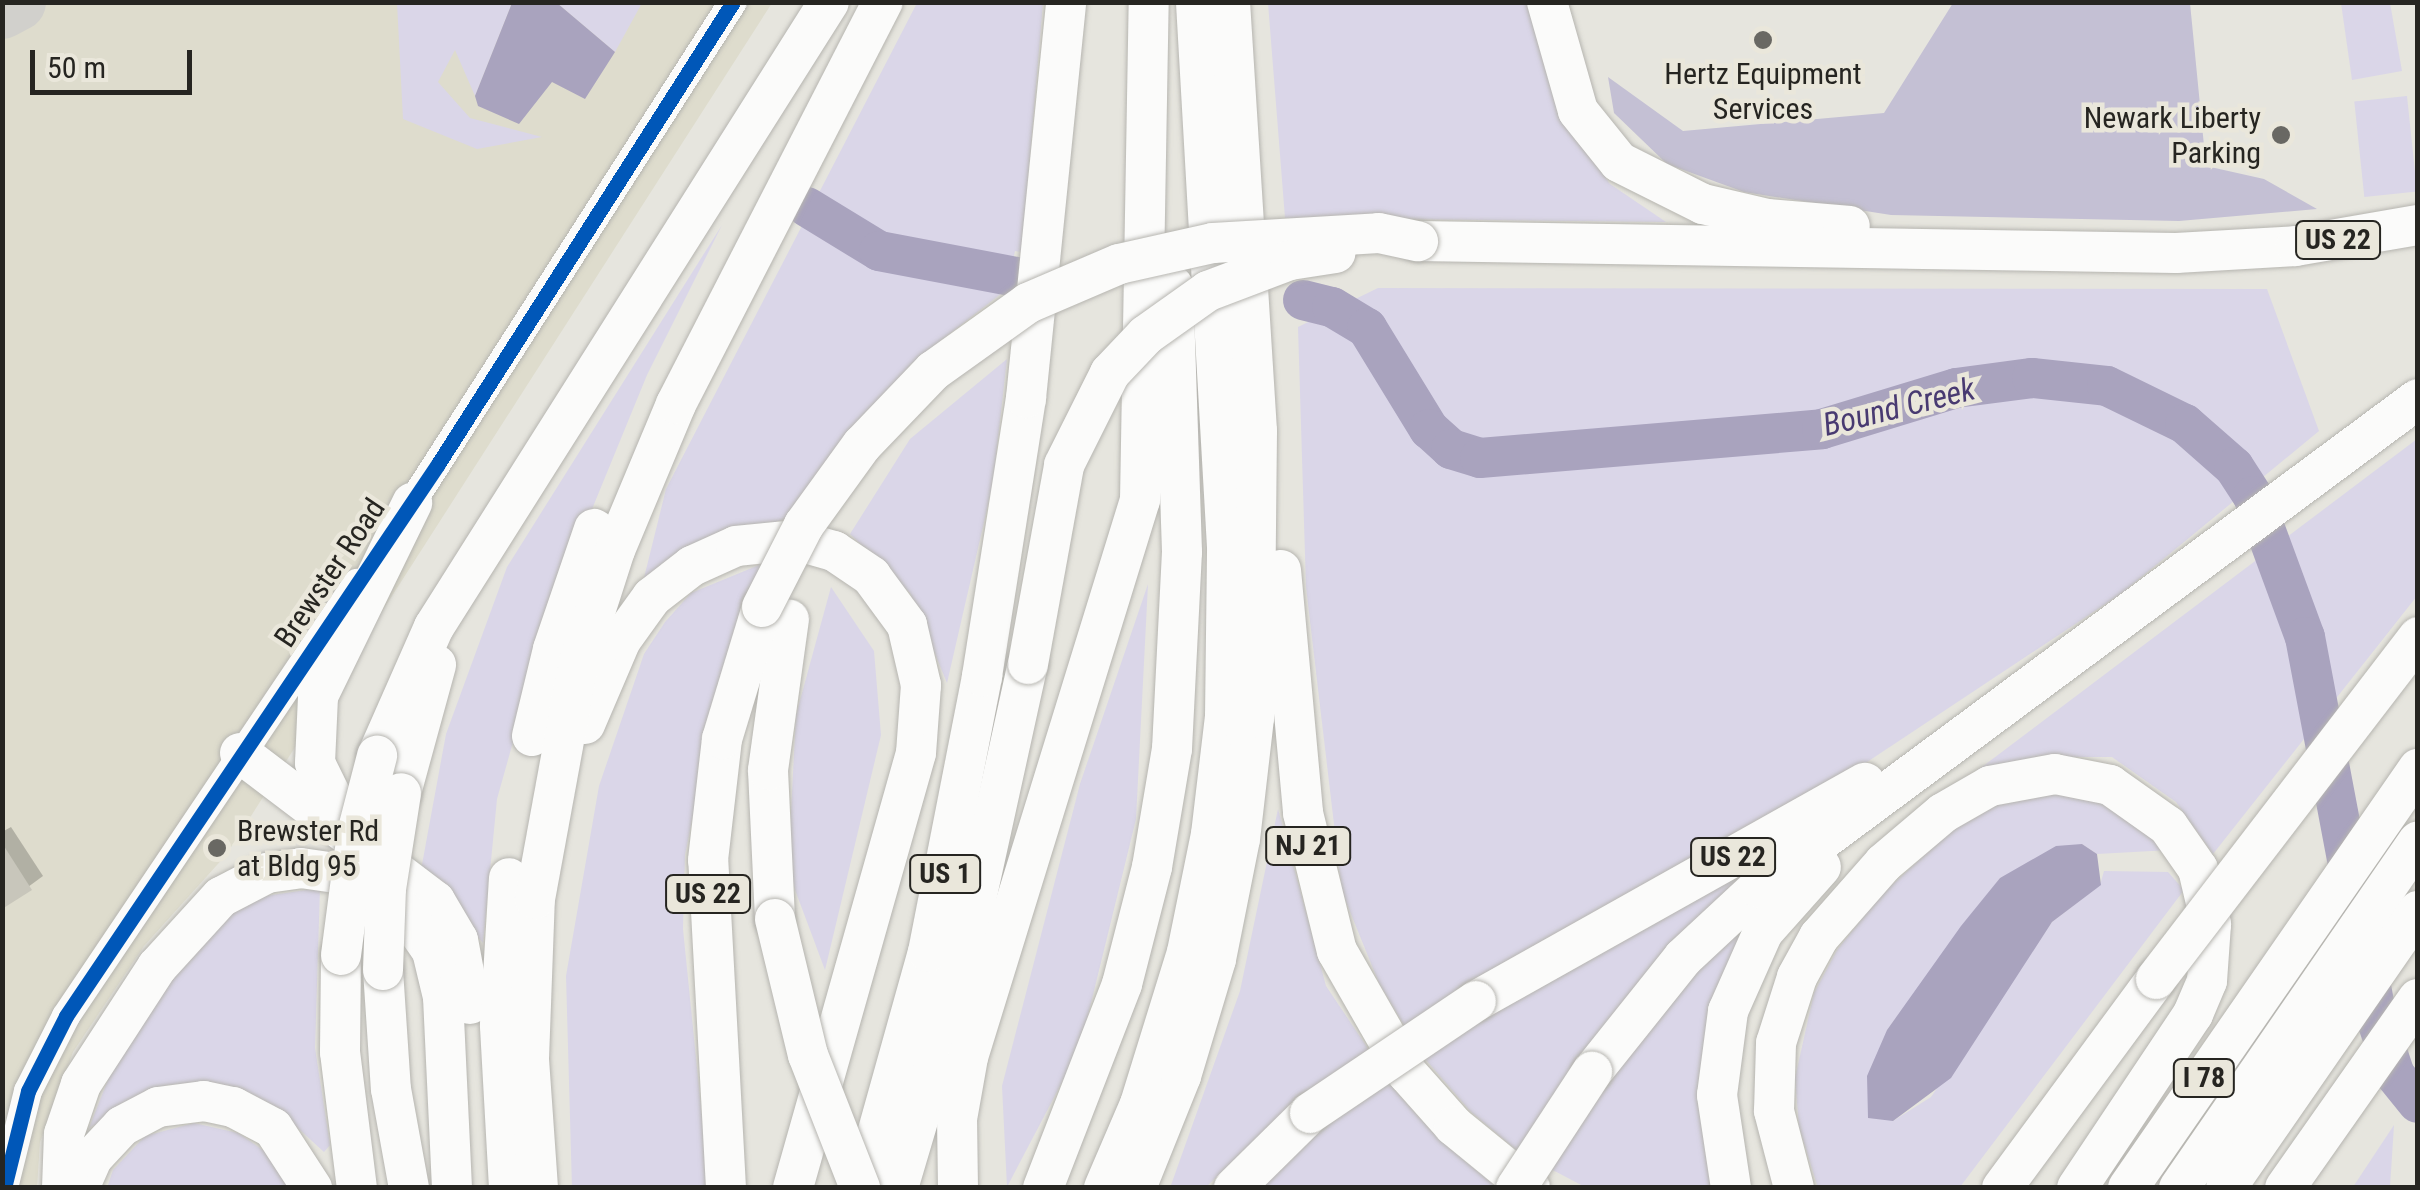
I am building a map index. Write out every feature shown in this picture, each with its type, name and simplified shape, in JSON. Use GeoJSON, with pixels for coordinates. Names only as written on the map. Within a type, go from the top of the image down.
{"type":"FeatureCollection","features":[{"type":"Feature","properties":{"kind":"highway"},"geometry":{"type":"LineString","coordinates":[[358,1188],[340,1052],[340,955],[357,833],[378,756],[414,664],[508,507],[829,2]]}},
{"type":"Feature","properties":{"kind":"highway"},"geometry":{"type":"LineString","coordinates":[[538,1188],[528,1005],[539,860],[568,704],[630,513],[710,331],[884,2]]}},
{"type":"Feature","properties":{"kind":"highway","name":"US 1"},"geometry":{"type":"LineString","coordinates":[[861,1188],[928,952],[1002,555],[1036,319],[1066,2]]}},
{"type":"Feature","properties":{"kind":"highway"},"geometry":{"type":"LineString","coordinates":[[1068,731],[1104,595],[1127,447],[1122,2]]}},
{"type":"Feature","properties":{"kind":"highway"},"geometry":{"type":"LineString","coordinates":[[958,1188],[959,1098],[995,963],[1134,533],[1143,480],[1148,2]]}},
{"type":"Feature","properties":{"kind":"highway"},"geometry":{"type":"LineString","coordinates":[[1043,1188],[1097,1062],[1133,945],[1174,730],[1181,473],[1157,2]]}},
{"type":"Feature","properties":{"kind":"highway"},"geometry":{"type":"LineString","coordinates":[[1104,1188],[1140,1104],[1188,952],[1223,736],[1228,573],[1196,2]]}},
{"type":"Feature","properties":{"kind":"highway"},"geometry":{"type":"LineString","coordinates":[[1136,1188],[1194,1038],[1240,839],[1256,676],[1257,432],[1230,2]]}},
{"type":"Feature","properties":{"kind":"highway"},"geometry":{"type":"LineString","coordinates":[[1547,2],[1583,122],[1611,155],[1640,176],[1745,214],[1882,228],[1976,254]]}},
{"type":"Feature","properties":{"kind":"highway"},"geometry":{"type":"LineString","coordinates":[[509,1188],[500,1026],[506,910],[528,760],[562,619],[610,491],[662,378],[819,99],[854,58]]}},
{"type":"Feature","properties":{"kind":"highway","name":"US 22"},"geometry":{"type":"LineString","coordinates":[[726,1188],[708,860],[722,739],[776,613],[830,510],[896,407],[995,324],[1119,264],[1280,234],[1379,233],[1418,241],[1976,254],[2257,249],[2418,225]]}},
{"type":"Feature","properties":{"kind":"highway"},"geometry":{"type":"LineString","coordinates":[[898,1188],[955,995],[1028,664],[1064,465],[1083,417],[1121,359],[1176,311],[1240,277],[1290,260],[1418,241]]}},
{"type":"Feature","properties":{"kind":"highway","name":"US 22"},"geometry":{"type":"LineString","coordinates":[[1234,1188],[1310,1112],[1476,1001],[1992,718],[2418,400]]}},
{"type":"Feature","properties":{"kind":"highway","name":"NJ 21"},"geometry":{"type":"LineString","coordinates":[[1257,432],[1280,554],[1305,828],[1330,933],[1366,1010],[1407,1072],[1454,1126],[1530,1188]]}},
{"type":"Feature","properties":{"kind":"highway"},"geometry":{"type":"LineString","coordinates":[[364,846],[318,777],[315,710],[328,668],[412,503]]}},
{"type":"Feature","properties":{"kind":"highway"},"geometry":{"type":"LineString","coordinates":[[408,1188],[391,1089],[383,970],[386,889],[401,793],[446,639],[508,507]]}},
{"type":"Feature","properties":{"kind":"highway"},"geometry":{"type":"LineString","coordinates":[[539,860],[613,656],[642,610],[678,576],[736,546],[794,540],[846,558],[892,600],[919,668],[920,736],[792,1188]]}},
{"type":"Feature","properties":{"kind":"highway"},"geometry":{"type":"LineString","coordinates":[[812,1188],[1002,555]]}},
{"type":"Feature","properties":{"kind":"highway"},"geometry":{"type":"LineString","coordinates":[[776,613],[768,770],[775,919],[808,1055],[861,1188]]}},
{"type":"Feature","properties":{"kind":"highway"},"geometry":{"type":"LineString","coordinates":[[2002,1188],[2156,978],[2418,638]]}},
{"type":"Feature","properties":{"kind":"highway"},"geometry":{"type":"LineString","coordinates":[[1516,1188],[1592,1072],[1718,923],[1992,718]]}},
{"type":"Feature","properties":{"kind":"highway"},"geometry":{"type":"LineString","coordinates":[[240,753],[434,900],[463,953],[477,1188]]}},
{"type":"Feature","properties":{"kind":"highway","name":"I 78"},"geometry":{"type":"LineString","coordinates":[[2128,1188],[2418,769]]}},
{"type":"Feature","properties":{"kind":"highway"},"geometry":{"type":"LineString","coordinates":[[1794,1188],[1774,1112],[1776,1043],[1797,977],[1820,937],[1875,872],[1943,814],[1990,786],[2055,774],[2110,785],[2168,826],[2198,869],[2212,924],[2209,971],[2193,1014],[2077,1188]]}},
{"type":"Feature","properties":{"kind":"highway"},"geometry":{"type":"LineString","coordinates":[[1731,1188],[1719,1135],[1718,1070],[1739,978],[1784,904],[1874,822],[1885,795]]}},
{"type":"Feature","properties":{"kind":"highway","name":"I 78"},"geometry":{"type":"LineString","coordinates":[[2180,1188],[2418,841]]}},
{"type":"Feature","properties":{"kind":"highway"},"geometry":{"type":"LineString","coordinates":[[62,1188],[64,1134],[81,1084],[156,967],[221,897],[267,873],[301,868],[349,874],[380,891],[406,912],[432,951],[443,997],[452,1188]]}},
{"type":"Feature","properties":{"kind":"highway","name":"I 78"},"geometry":{"type":"LineString","coordinates":[[2226,1188],[2418,911]]}},
{"type":"Feature","properties":{"kind":"highway"},"geometry":{"type":"LineString","coordinates":[[980,1188],[977,1088],[995,963]]}},
{"type":"Feature","properties":{"kind":"highway"},"geometry":{"type":"LineString","coordinates":[[2310,1176],[2418,999]]}},
{"type":"Feature","properties":{"kind":"highway"},"geometry":{"type":"LineString","coordinates":[[2310,1176],[2418,1026]]}},
{"type":"Feature","properties":{"kind":"highway"},"geometry":{"type":"LineString","coordinates":[[80,1188],[93,1157],[122,1126],[158,1107],[204,1101],[233,1106],[273,1128],[312,1188]]}},
{"type":"Feature","properties":{"kind":"street","name":"Brewster Road"},"geometry":{"type":"LineString","coordinates":[[4,1188],[37,1070],[240,753],[412,503],[733,2]]}},
{"type":"Feature","properties":{"kind":"shaded area"},"geometry":{"type":"Polygon","coordinates":[[[3,3],[772,3],[226,855],[144,946],[73,1052],[40,1142],[37,1187],[3,1187],[3,3]]]}},
{"type":"Feature","properties":{"kind":"shaded area"},"geometry":{"type":"Polygon","coordinates":[[[397,3],[512,3],[475,96],[455,50],[438,82],[470,118],[542,137],[477,149],[403,119],[397,3]]]}},
{"type":"Feature","properties":{"kind":"shaded area"},"geometry":{"type":"Polygon","coordinates":[[[512,3],[557,3],[615,52],[585,99],[552,82],[519,124],[478,106],[475,96],[512,3]]]}},
{"type":"Feature","properties":{"kind":"shaded area"},"geometry":{"type":"Polygon","coordinates":[[[557,3],[642,3],[615,52],[557,3]]]}},
{"type":"Feature","properties":{"kind":"shaded area"},"geometry":{"type":"Polygon","coordinates":[[[917,3],[1043,3],[1022,252],[1015,251],[1007,289],[911,364],[789,518],[685,551],[643,582],[666,489],[917,3]]]}},
{"type":"Feature","properties":{"kind":"shaded area"},"geometry":{"type":"Polygon","coordinates":[[[1268,3],[1532,3],[1558,114],[1610,184],[1666,222],[1285,218],[1268,3]]]}},
{"type":"Feature","properties":{"kind":"shaded area"},"geometry":{"type":"Polygon","coordinates":[[[1953,3],[2190,3],[2206,166],[2264,179],[2317,209],[2179,221],[1891,215],[1744,192],[1667,164],[1614,113],[1608,77],[1683,131],[1884,113],[1953,3]]]}},
{"type":"Feature","properties":{"kind":"shaded area"},"geometry":{"type":"Polygon","coordinates":[[[2341,3],[2390,3],[2402,71],[2352,80],[2341,3]]]}},
{"type":"Feature","properties":{"kind":"shaded area"},"geometry":{"type":"Polygon","coordinates":[[[2407,96],[2417,191],[2364,197],[2354,102],[2407,96]]]}},
{"type":"Feature","properties":{"kind":"shaded area"},"geometry":{"type":"Polygon","coordinates":[[[722,225],[647,375],[549,614],[497,799],[483,943],[421,870],[446,734],[507,567],[722,225]]]}},
{"type":"Feature","properties":{"kind":"shaded area"},"geometry":{"type":"Polygon","coordinates":[[[1378,288],[2267,289],[2319,431],[2122,593],[1843,778],[1405,1027],[1379,983],[1342,892],[1306,587],[1298,327],[1378,288]]]}},
{"type":"Feature","properties":{"kind":"shaded area"},"geometry":{"type":"Polygon","coordinates":[[[1007,359],[993,483],[947,683],[910,593],[850,534],[910,439],[1007,359]]]}},
{"type":"Feature","properties":{"kind":"shaded area"},"geometry":{"type":"Polygon","coordinates":[[[2417,439],[2417,596],[2213,854],[2176,802],[2112,757],[2044,757],[1974,773],[2417,439]]]}},
{"type":"Feature","properties":{"kind":"shaded area"},"geometry":{"type":"Polygon","coordinates":[[[764,563],[721,677],[685,855],[683,929],[709,1187],[572,1188],[566,976],[599,786],[644,654],[665,622],[691,593],[764,563]]]}},
{"type":"Feature","properties":{"kind":"shaded area"},"geometry":{"type":"Polygon","coordinates":[[[1148,584],[1136,819],[1080,1048],[1007,1187],[1002,1086],[1080,784],[1148,584]]]}},
{"type":"Feature","properties":{"kind":"shaded area"},"geometry":{"type":"Polygon","coordinates":[[[831,587],[874,651],[881,735],[825,970],[788,871],[796,715],[831,587]]]}},
{"type":"Feature","properties":{"kind":"shaded area"},"geometry":{"type":"Polygon","coordinates":[[[2039,792],[2098,798],[2170,850],[2097,854],[2082,844],[2000,878],[1887,1030],[1893,1121],[1931,1097],[2052,922],[2100,885],[2104,871],[2168,872],[2184,890],[1960,1187],[1818,1188],[1799,1127],[1795,1078],[1814,993],[1837,950],[1881,895],[1965,818],[2006,798],[2039,792]]]}},
{"type":"Feature","properties":{"kind":"shaded area"},"geometry":{"type":"Polygon","coordinates":[[[1278,809],[1326,986],[1369,1050],[1265,1130],[1206,1187],[1170,1188],[1240,991],[1278,809]]]}},
{"type":"Feature","properties":{"kind":"shaded area"},"geometry":{"type":"Polygon","coordinates":[[[1815,829],[1520,1153],[1470,1111],[1420,1053],[1815,829]]]}},
{"type":"Feature","properties":{"kind":"shaded area"},"geometry":{"type":"Polygon","coordinates":[[[2082,844],[2097,854],[2101,885],[2052,922],[1951,1078],[1893,1121],[1868,1118],[1867,1076],[1887,1030],[1961,926],[2000,878],[2056,846],[2082,844]]]}},
{"type":"Feature","properties":{"kind":"shaded area"},"geometry":{"type":"Polygon","coordinates":[[[320,888],[315,1048],[330,1145],[324,1152],[278,1110],[201,1084],[167,1085],[89,1128],[118,1054],[188,949],[244,899],[320,888]]]}},
{"type":"Feature","properties":{"kind":"shaded area"},"geometry":{"type":"Polygon","coordinates":[[[1765,911],[1716,1187],[1585,1187],[1547,1167],[1612,1069],[1707,954],[1765,911]]]}},
{"type":"Feature","properties":{"kind":"shaded area"},"geometry":{"type":"Polygon","coordinates":[[[1383,1077],[1436,1136],[1497,1188],[1252,1188],[1383,1077]]]}},
{"type":"Feature","properties":{"kind":"shaded area"},"geometry":{"type":"Polygon","coordinates":[[[194,1123],[238,1133],[285,1165],[294,1188],[107,1188],[113,1170],[145,1136],[194,1123]]]}},
{"type":"Feature","properties":{"kind":"shaded area"},"geometry":{"type":"Polygon","coordinates":[[[2394,1125],[2390,1187],[2353,1187],[2394,1125]]]}},
{"type":"Feature","properties":{"kind":"building"},"geometry":{"type":"Polygon","coordinates":[[[2,843],[32,890],[2,909],[2,843]]]}},
{"type":"Feature","properties":{"kind":"waterway","name":"Bound Creek"},"geometry":{"type":"LineString","coordinates":[[807,207],[879,251],[1017,277]]}},
{"type":"Feature","properties":{"kind":"waterway","name":"Bound Creek"},"geometry":{"type":"LineString","coordinates":[[1303,300],[1332,307],[1367,328],[1429,429],[1451,449],[1480,458],[1822,429],[1956,388],[2032,378],[2107,386],[2185,424],[2234,467],[2253,496],[2305,637],[2378,1024],[2395,1075],[2418,1103]]}},
{"type":"Feature","properties":{"kind":"taxiway"},"geometry":{"type":"LineString","coordinates":[[2,10],[17,2]]}},
{"type":"Feature","properties":{"kind":"cycle path"},"geometry":{"type":"LineString","coordinates":[[4,1188],[28,1091],[66,1016],[438,464],[733,2]]}},
{"type":"Feature","properties":{"kind":"place","name":"Hertz Equipment Services"},"geometry":{"type":"Point","coordinates":[1763,40]}},
{"type":"Feature","properties":{"kind":"place","name":"Newark Liberty Parking"},"geometry":{"type":"Point","coordinates":[2281,135]}},
{"type":"Feature","properties":{"kind":"place","name":"Brewster Rd at Bldg 95"},"geometry":{"type":"Point","coordinates":[217,848]}}]}
